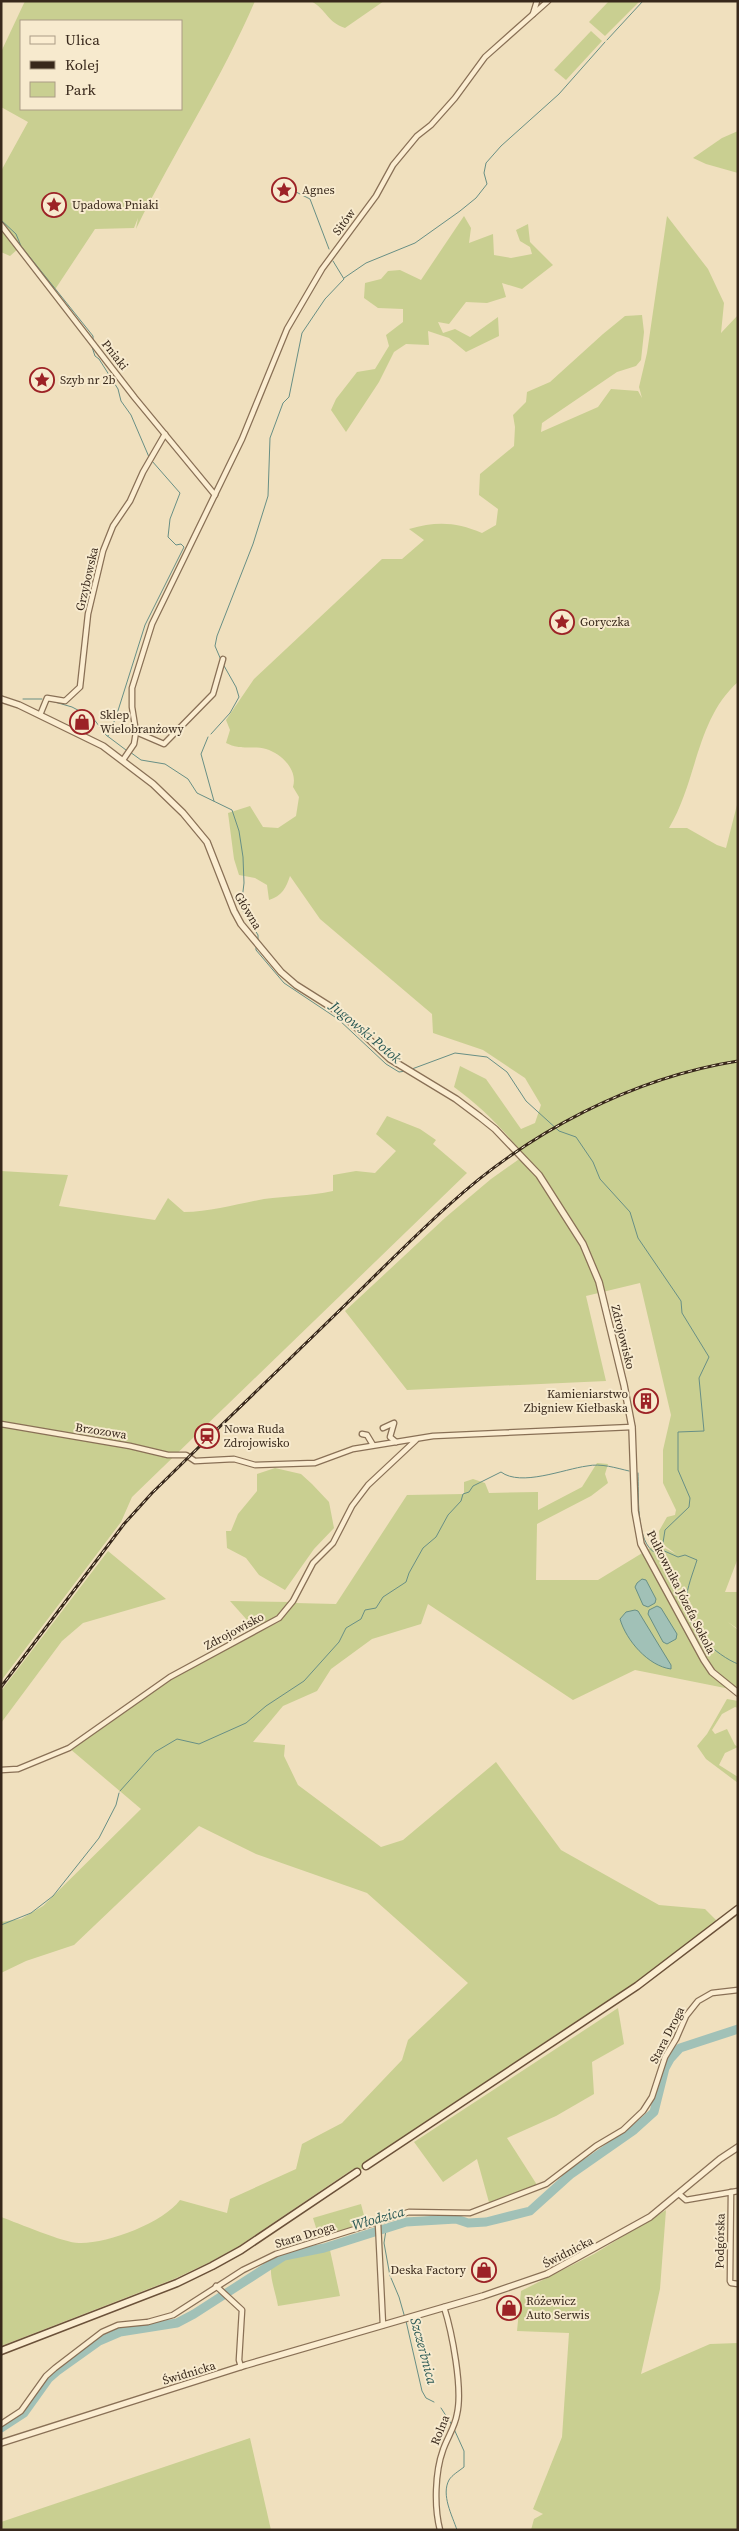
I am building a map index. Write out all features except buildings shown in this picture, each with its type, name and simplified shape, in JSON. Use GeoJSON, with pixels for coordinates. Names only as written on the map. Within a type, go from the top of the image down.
{"type":"FeatureCollection","features":[{"type":"Feature","properties":{"kind":"main road"},"geometry":{"type":"LineString","coordinates":[[366,2166],[637,1986],[738,1909]]}},
{"type":"Feature","properties":{"kind":"main road"},"geometry":{"type":"LineString","coordinates":[[1,2351],[177,2283],[212,2266],[240,2250],[357,2172]]}},
{"type":"Feature","properties":{"kind":"street"},"geometry":{"type":"LineString","coordinates":[[532,15],[537,1]]}},
{"type":"Feature","properties":{"kind":"street","name":"Sitów"},"geometry":{"type":"LineString","coordinates":[[215,495],[242,438],[287,329],[322,268],[376,196],[394,165],[416,136],[431,125],[455,98],[484,57],[548,1]]}},
{"type":"Feature","properties":{"kind":"street","name":"Pniaki"},"geometry":{"type":"LineString","coordinates":[[1,225],[35,272],[215,495]]}},
{"type":"Feature","properties":{"kind":"street","name":"Grzybowska"},"geometry":{"type":"LineString","coordinates":[[40,715],[46,701],[65,700],[80,687],[88,614],[102,551],[113,526],[130,501],[143,472],[165,434]]}},
{"type":"Feature","properties":{"kind":"street"},"geometry":{"type":"LineString","coordinates":[[125,758],[132,748],[136,732],[132,707],[134,677],[152,624],[215,495]]}},
{"type":"Feature","properties":{"kind":"street"},"geometry":{"type":"LineString","coordinates":[[136,732],[164,744],[213,694],[222,661]]}},
{"type":"Feature","properties":{"kind":"street","name":"Główna"},"geometry":{"type":"LineString","coordinates":[[1,700],[40,715],[125,758],[184,814],[207,842],[234,911],[256,943],[288,979],[342,1014],[377,1048],[404,1068],[456,1099],[495,1129]]}},
{"type":"Feature","properties":{"kind":"street","name":"Zdrojowisko"},"geometry":{"type":"LineString","coordinates":[[495,1129],[539,1175],[586,1250],[598,1282],[624,1385],[632,1427]]}},
{"type":"Feature","properties":{"kind":"street"},"geometry":{"type":"LineString","coordinates":[[384,1428],[394,1423],[390,1437],[396,1442]]}},
{"type":"Feature","properties":{"kind":"street","name":"Brzozowa"},"geometry":{"type":"LineString","coordinates":[[1,1424],[130,1446],[168,1455],[186,1455],[195,1461],[218,1458],[234,1459],[255,1465],[315,1463],[353,1449],[373,1445]]}},
{"type":"Feature","properties":{"kind":"street"},"geometry":{"type":"LineString","coordinates":[[362,1434],[367,1435],[373,1445],[445,1435],[632,1427]]}},
{"type":"Feature","properties":{"kind":"street","name":"Pułkownika Józefa Sokola"},"geometry":{"type":"LineString","coordinates":[[632,1427],[635,1511],[641,1544],[704,1660],[712,1672],[738,1693]]}},
{"type":"Feature","properties":{"kind":"street","name":"Zdrojowisko"},"geometry":{"type":"LineString","coordinates":[[1,1770],[18,1769],[70,1748],[170,1677],[279,1618],[292,1601],[313,1564],[333,1543],[352,1506],[368,1486],[416,1440]]}},
{"type":"Feature","properties":{"kind":"street","name":"Stara Droga"},"geometry":{"type":"LineString","coordinates":[[1,2424],[21,2411],[46,2376],[102,2332],[118,2325],[148,2322],[173,2315],[217,2287],[276,2254],[378,2225],[416,2211],[470,2213],[546,2184],[596,2146],[623,2130],[643,2111],[652,2097],[665,2057],[676,2039],[686,2016],[698,2001],[712,1993],[738,1990]]}},
{"type":"Feature","properties":{"kind":"street","name":"Świdnicka"},"geometry":{"type":"LineString","coordinates":[[1,2443],[241,2367],[520,2285],[547,2274],[629,2230],[662,2208],[708,2168],[738,2147]]}},
{"type":"Feature","properties":{"kind":"street"},"geometry":{"type":"LineString","coordinates":[[679,2194],[686,2200],[738,2191]]}},
{"type":"Feature","properties":{"kind":"street","name":"Podgórska"},"geometry":{"type":"LineString","coordinates":[[731,2192],[730,2280],[731,2283],[738,2284]]}},
{"type":"Feature","properties":{"kind":"street"},"geometry":{"type":"LineString","coordinates":[[378,2225],[383,2325]]}},
{"type":"Feature","properties":{"kind":"street"},"geometry":{"type":"LineString","coordinates":[[217,2287],[239,2306],[243,2314],[239,2360],[241,2367]]}},
{"type":"Feature","properties":{"kind":"street","name":"Rolna"},"geometry":{"type":"LineString","coordinates":[[440,2530],[437,2515],[439,2467],[444,2448],[455,2423],[458,2405],[449,2324],[444,2308]]}},
{"type":"Feature","properties":{"kind":"green space"},"geometry":{"type":"Polygon","coordinates":[[[25,1],[255,1],[212,88],[136,229],[138,218],[134,228],[95,229],[54,291],[19,248],[10,256],[1,252],[1,171],[28,122],[1,107],[1,52],[25,1]]]}},
{"type":"Feature","properties":{"kind":"green space"},"geometry":{"type":"Polygon","coordinates":[[[311,1],[384,1],[345,28],[334,23],[321,8],[311,1]]]}},
{"type":"Feature","properties":{"kind":"green space"},"geometry":{"type":"Polygon","coordinates":[[[609,1],[640,1],[605,36],[589,22],[609,1]]]}},
{"type":"Feature","properties":{"kind":"green space"},"geometry":{"type":"Polygon","coordinates":[[[591,31],[602,41],[566,80],[554,70],[591,31]]]}},
{"type":"Feature","properties":{"kind":"green space"},"geometry":{"type":"Polygon","coordinates":[[[738,131],[738,173],[706,164],[693,158],[722,138],[738,131]]]}},
{"type":"Feature","properties":{"kind":"green space"},"geometry":{"type":"Polygon","coordinates":[[[464,216],[471,228],[469,243],[493,234],[494,255],[511,258],[532,254],[530,247],[520,241],[516,230],[528,224],[530,242],[553,265],[522,289],[502,283],[506,297],[487,303],[466,302],[449,324],[438,322],[443,333],[455,329],[470,337],[498,317],[499,336],[466,352],[449,338],[428,331],[429,345],[406,344],[394,352],[379,382],[346,432],[331,410],[336,399],[357,372],[375,369],[389,346],[386,335],[403,322],[403,309],[378,308],[364,298],[365,283],[381,279],[388,271],[400,270],[421,280],[464,216]]]}},
{"type":"Feature","properties":{"kind":"green space"},"geometry":{"type":"Polygon","coordinates":[[[667,216],[708,269],[724,303],[721,333],[738,315],[738,682],[724,697],[713,714],[705,732],[686,791],[669,828],[687,828],[726,848],[738,801],[738,1558],[725,1592],[738,1592],[738,1629],[728,1622],[738,1630],[738,1693],[730,1689],[635,1670],[573,1700],[428,1604],[421,1624],[372,1639],[331,1669],[317,1691],[283,1706],[253,1742],[285,1745],[284,1756],[298,1785],[381,1847],[403,1840],[496,1762],[561,1850],[659,1905],[705,1909],[719,1923],[637,1986],[558,2033],[366,2166],[357,2172],[353,2169],[239,2246],[174,2279],[1,2346],[1,2217],[52,2236],[79,2243],[104,2240],[134,2230],[161,2217],[180,2200],[227,2213],[230,2199],[296,2169],[302,2144],[342,2123],[402,2060],[408,2040],[468,1983],[367,1893],[256,1854],[199,1826],[74,1945],[26,1961],[1,1973],[1,1922],[21,1919],[43,1906],[141,1809],[69,1748],[170,1677],[279,1622],[295,1603],[336,1604],[407,1495],[464,1494],[464,1482],[473,1479],[485,1483],[489,1493],[538,1492],[538,1510],[582,1487],[597,1463],[608,1464],[605,1474],[608,1483],[591,1496],[537,1524],[536,1580],[598,1580],[657,1544],[676,1554],[660,1542],[659,1531],[667,1517],[675,1515],[676,1510],[663,1483],[663,1450],[671,1415],[640,1283],[586,1296],[606,1381],[407,1390],[345,1311],[446,1217],[491,1179],[522,1157],[531,1166],[496,1123],[454,1087],[460,1066],[486,1079],[521,1129],[535,1123],[541,1105],[525,1078],[483,1050],[433,1033],[432,1014],[320,919],[290,876],[283,891],[269,900],[267,885],[255,878],[239,875],[234,859],[228,813],[250,806],[263,827],[278,828],[296,816],[299,797],[293,787],[294,781],[291,769],[278,755],[266,749],[237,747],[226,743],[230,730],[226,720],[254,679],[382,559],[402,559],[424,540],[409,529],[446,524],[482,533],[496,525],[498,509],[479,495],[480,474],[514,446],[515,427],[513,415],[526,402],[527,392],[550,382],[625,316],[642,315],[644,332],[641,360],[636,366],[617,372],[542,423],[541,432],[598,407],[611,389],[638,391],[642,398],[639,387],[647,353],[667,216]]]}},
{"type":"Feature","properties":{"kind":"green space"},"geometry":{"type":"Polygon","coordinates":[[[387,1116],[420,1129],[436,1140],[433,1144],[467,1173],[132,1497],[121,1522],[1,1681],[1,1171],[68,1175],[59,1206],[155,1220],[168,1198],[184,1212],[204,1211],[264,1199],[333,1191],[333,1175],[356,1171],[375,1173],[396,1151],[376,1134],[387,1116]]]}},
{"type":"Feature","properties":{"kind":"green space"},"geometry":{"type":"Polygon","coordinates":[[[275,1468],[301,1474],[312,1484],[329,1502],[334,1528],[314,1549],[285,1590],[259,1575],[246,1558],[227,1548],[226,1531],[231,1531],[238,1514],[257,1491],[257,1474],[275,1468]]]}},
{"type":"Feature","properties":{"kind":"green space"},"geometry":{"type":"Polygon","coordinates":[[[108,1551],[166,1599],[83,1623],[62,1641],[1,1723],[1,1691],[108,1551]]]}},
{"type":"Feature","properties":{"kind":"green space"},"geometry":{"type":"Polygon","coordinates":[[[230,1601],[290,1602],[281,1613],[255,1629],[230,1601]]]}},
{"type":"Feature","properties":{"kind":"green space"},"geometry":{"type":"Polygon","coordinates":[[[727,1699],[738,1701],[738,1708],[735,1707],[722,1714],[712,1730],[715,1734],[727,1729],[735,1745],[738,1747],[725,1753],[719,1765],[738,1777],[738,1783],[706,1759],[697,1746],[707,1734],[727,1699]]]}},
{"type":"Feature","properties":{"kind":"green space"},"geometry":{"type":"Polygon","coordinates":[[[618,2008],[624,2044],[592,2062],[594,2094],[556,2116],[507,2138],[539,2188],[490,2206],[477,2159],[443,2182],[414,2142],[618,2008]]]}},
{"type":"Feature","properties":{"kind":"green space"},"geometry":{"type":"Polygon","coordinates":[[[361,2204],[366,2223],[319,2237],[313,2218],[361,2204]]]}},
{"type":"Feature","properties":{"kind":"green space"},"geometry":{"type":"Polygon","coordinates":[[[666,2210],[660,2289],[641,2374],[710,2344],[738,2343],[738,2530],[531,2530],[534,2519],[543,2514],[533,2509],[562,2437],[569,2333],[517,2331],[521,2291],[594,2254],[666,2210]]]}},
{"type":"Feature","properties":{"kind":"green space"},"geometry":{"type":"Polygon","coordinates":[[[324,2248],[330,2250],[340,2296],[278,2306],[271,2276],[273,2263],[293,2253],[324,2248]]]}},
{"type":"Feature","properties":{"kind":"green space"},"geometry":{"type":"Polygon","coordinates":[[[250,2438],[271,2530],[1,2530],[1,2522],[250,2438]]]}},
{"type":"Feature","properties":{"kind":"water"},"geometry":{"type":"Polygon","coordinates":[[[642,1579],[646,1580],[656,1599],[655,1603],[648,1607],[643,1605],[635,1587],[642,1579]]]}},
{"type":"Feature","properties":{"kind":"water"},"geometry":{"type":"Polygon","coordinates":[[[657,1606],[661,1608],[677,1634],[676,1639],[667,1644],[663,1642],[648,1614],[649,1610],[657,1606]]]}},
{"type":"Feature","properties":{"kind":"water"},"geometry":{"type":"Polygon","coordinates":[[[638,1611],[671,1665],[671,1669],[662,1667],[646,1657],[627,1635],[620,1619],[626,1612],[638,1611]]]}},
{"type":"Feature","properties":{"kind":"waterway"},"geometry":{"type":"LineString","coordinates":[[607,40],[643,1]]}},
{"type":"Feature","properties":{"kind":"waterway"},"geometry":{"type":"LineString","coordinates":[[344,278],[366,263],[415,243],[476,198],[487,184],[484,173],[486,163],[501,146],[559,94],[605,42]]}},
{"type":"Feature","properties":{"kind":"waterway"},"geometry":{"type":"LineString","coordinates":[[294,191],[310,199],[329,249]]}},
{"type":"Feature","properties":{"kind":"waterway"},"geometry":{"type":"LineString","coordinates":[[1,220],[16,234],[21,246],[93,336],[93,340]]}},
{"type":"Feature","properties":{"kind":"waterway"},"geometry":{"type":"LineString","coordinates":[[221,660],[215,646],[217,636],[253,544],[268,496],[270,438],[283,403],[289,397],[302,333],[325,299],[344,279],[333,261]]}},
{"type":"Feature","properties":{"kind":"waterway"},"geometry":{"type":"LineString","coordinates":[[92,347],[95,356],[99,359],[118,389],[121,401],[131,415],[149,457]]}},
{"type":"Feature","properties":{"kind":"waterway"},"geometry":{"type":"LineString","coordinates":[[108,736],[116,717],[145,625],[184,547],[181,544],[176,545],[168,537],[170,519],[180,493],[152,461]]}},
{"type":"Feature","properties":{"kind":"waterway"},"geometry":{"type":"LineString","coordinates":[[211,734],[230,713],[239,697],[236,687],[223,664]]}},
{"type":"Feature","properties":{"kind":"waterway","name":"Jugowski Potok"},"geometry":{"type":"LineString","coordinates":[[23,699],[42,699]]}},
{"type":"Feature","properties":{"kind":"waterway","name":"Jugowski Potok"},"geometry":{"type":"LineString","coordinates":[[48,700],[72,707],[93,718],[106,735],[126,750]]}},
{"type":"Feature","properties":{"kind":"waterway"},"geometry":{"type":"LineString","coordinates":[[208,737],[201,754],[214,801]]}},
{"type":"Feature","properties":{"kind":"waterway","name":"Jugowski Potok"},"geometry":{"type":"LineString","coordinates":[[130,752],[141,760],[165,764],[188,779],[197,793],[232,810],[239,831],[243,857],[244,883],[241,908],[258,935],[258,940]]}},
{"type":"Feature","properties":{"kind":"waterway","name":"Jugowski Potok"},"geometry":{"type":"LineString","coordinates":[[256,946],[256,950],[284,983],[338,1019],[386,1064],[399,1072],[406,1071]]}},
{"type":"Feature","properties":{"kind":"waterway","name":"Jugowski Potok"},"geometry":{"type":"LineString","coordinates":[[412,1069],[455,1053],[487,1057],[507,1072],[526,1101],[559,1131],[576,1137],[593,1162],[600,1179],[630,1212],[638,1238],[681,1301],[682,1313],[709,1357],[699,1378],[704,1431],[678,1432],[678,1470],[690,1498],[689,1507],[665,1530],[662,1549]]}},
{"type":"Feature","properties":{"kind":"waterway"},"geometry":{"type":"LineString","coordinates":[[120,1791],[155,1752],[177,1739],[199,1744],[246,1723],[266,1706],[304,1681],[339,1642],[346,1628],[361,1619],[365,1610],[376,1608],[383,1597],[406,1582],[423,1548],[436,1537],[448,1515],[461,1501],[463,1494],[469,1492],[473,1486],[501,1472],[520,1478],[543,1476],[592,1465],[608,1466],[629,1471]]}},
{"type":"Feature","properties":{"kind":"waterway"},"geometry":{"type":"LineString","coordinates":[[638,1473],[641,1529],[649,1548],[656,1553],[661,1550]]}},
{"type":"Feature","properties":{"kind":"waterway","name":"Jugowski Potok"},"geometry":{"type":"LineString","coordinates":[[662,1550],[678,1557],[685,1555],[697,1560],[686,1601],[690,1620],[703,1639],[721,1654],[738,1664]]}},
{"type":"Feature","properties":{"kind":"waterway"},"geometry":{"type":"LineString","coordinates":[[1,1925],[31,1913],[53,1896],[99,1838],[116,1805],[119,1793]]}},
{"type":"Feature","properties":{"kind":"waterway","name":"Szczerbnica"},"geometry":{"type":"LineString","coordinates":[[1,2428],[24,2413],[49,2378],[99,2341],[120,2332],[177,2323],[284,2256],[324,2248],[406,2222],[456,2219],[468,2223],[486,2222],[530,2211],[571,2174],[634,2130],[654,2112],[665,2068],[680,2048],[738,2029]]}},
{"type":"Feature","properties":{"kind":"waterway","name":"Szczerbnica"},"geometry":{"type":"LineString","coordinates":[[386,2230],[384,2243],[390,2276]]}},
{"type":"Feature","properties":{"kind":"waterway","name":"Szczerbnica"},"geometry":{"type":"LineString","coordinates":[[391,2278],[405,2318]]}},
{"type":"Feature","properties":{"kind":"waterway","name":"Szczerbnica"},"geometry":{"type":"LineString","coordinates":[[406,2321],[422,2391],[426,2398],[434,2402]]}},
{"type":"Feature","properties":{"kind":"waterway","name":"Szczerbnica"},"geometry":{"type":"LineString","coordinates":[[441,2408],[452,2425]]}},
{"type":"Feature","properties":{"kind":"waterway","name":"Szczerbnica"},"geometry":{"type":"LineString","coordinates":[[454,2429],[464,2451],[464,2467],[450,2478],[446,2492],[448,2505],[457,2530]]}},
{"type":"Feature","properties":{"kind":"railway"},"geometry":{"type":"LineString","coordinates":[[1,1687],[124,1524],[152,1493],[450,1204],[513,1154],[584,1112],[659,1080],[698,1069],[738,1061]]}},
{"type":"Feature","properties":{"kind":"place","name":"Agnes"},"geometry":{"type":"Point","coordinates":[284,190]}},
{"type":"Feature","properties":{"kind":"place","name":"Upadowa Pniaki"},"geometry":{"type":"Point","coordinates":[54,205]}},
{"type":"Feature","properties":{"kind":"place","name":"Szyb nr 2b"},"geometry":{"type":"Point","coordinates":[42,380]}},
{"type":"Feature","properties":{"kind":"place","name":"Goryczka"},"geometry":{"type":"Point","coordinates":[562,622]}},
{"type":"Feature","properties":{"kind":"place","name":"Sklep Wielobranżowy"},"geometry":{"type":"Point","coordinates":[82,722]}},
{"type":"Feature","properties":{"kind":"place","name":"Kamieniarstwo Zbigniew Kiełbaska"},"geometry":{"type":"Point","coordinates":[646,1401]}},
{"type":"Feature","properties":{"kind":"place","name":"Nowa Ruda Zdrojowisko"},"geometry":{"type":"Point","coordinates":[207,1436]}},
{"type":"Feature","properties":{"kind":"place","name":"Deska Factory"},"geometry":{"type":"Point","coordinates":[484,2270]}},
{"type":"Feature","properties":{"kind":"place","name":"Różewicz Auto Serwis"},"geometry":{"type":"Point","coordinates":[509,2308]}},
{"type":"Feature","properties":{"kind":"water label","name":"Włodzica"},"geometry":{"type":"Point","coordinates":[378,2218]}}]}
